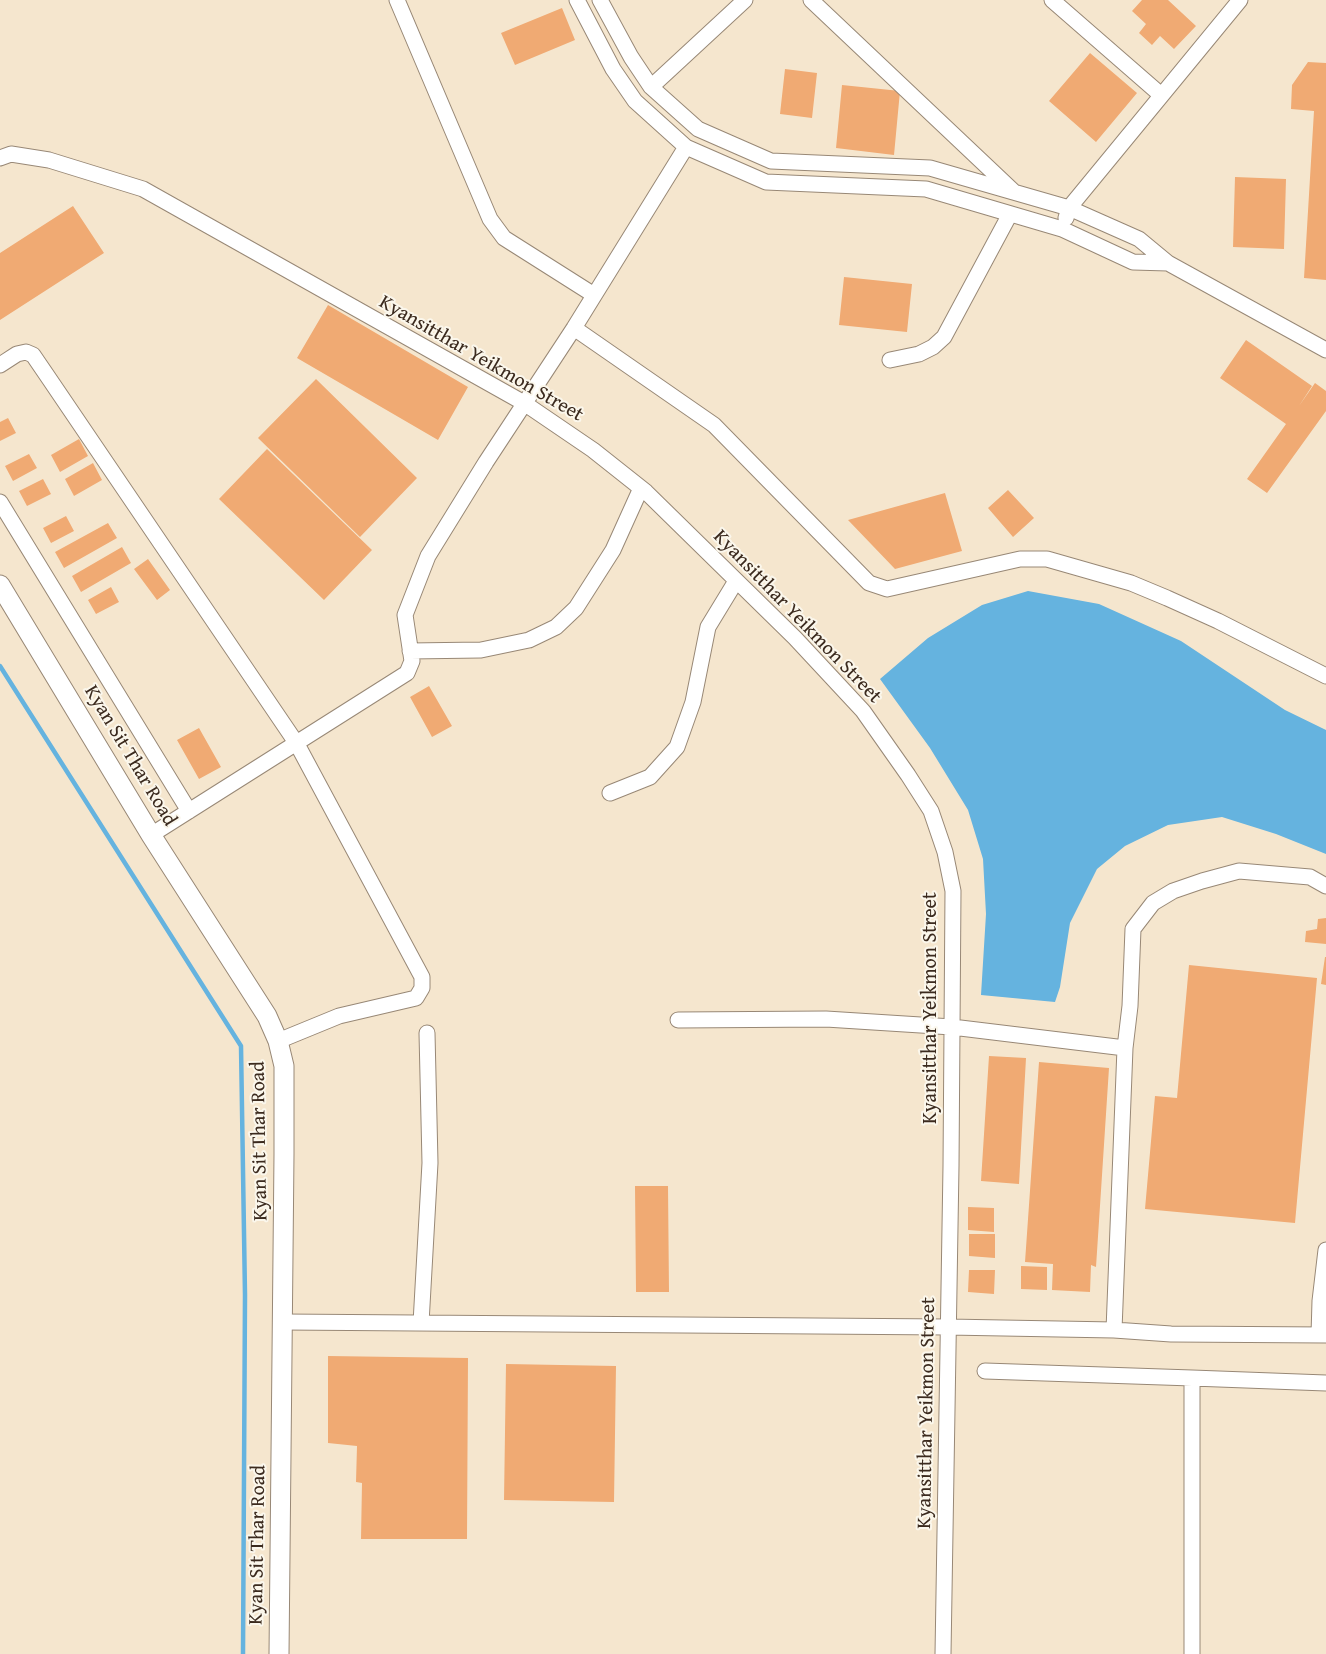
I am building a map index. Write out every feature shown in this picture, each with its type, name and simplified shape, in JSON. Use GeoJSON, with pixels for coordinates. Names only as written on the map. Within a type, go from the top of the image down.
{"type":"FeatureCollection","features":[{"type":"Feature","properties":{"kind":"main road","name":"Kyan Sit Thar Road"},"geometry":{"type":"LineString","coordinates":[[0,585],[151,835],[267,1016],[278,1041],[284,1066],[280,1654]]}},
{"type":"Feature","properties":{"kind":"street"},"geometry":{"type":"LineString","coordinates":[[397,0],[490,219],[504,238],[594,295]]}},
{"type":"Feature","properties":{"kind":"street"},"geometry":{"type":"LineString","coordinates":[[577,0],[613,69],[635,101],[686,147],[766,182],[926,189],[1062,229],[1133,262],[1168,264]]}},
{"type":"Feature","properties":{"kind":"street"},"geometry":{"type":"LineString","coordinates":[[600,0],[631,58],[651,87],[698,129],[771,161],[930,168],[1069,208],[1139,239],[1168,264],[1326,350]]}},
{"type":"Feature","properties":{"kind":"street"},"geometry":{"type":"LineString","coordinates":[[651,87],[745,0]]}},
{"type":"Feature","properties":{"kind":"street"},"geometry":{"type":"LineString","coordinates":[[811,0],[1016,194]]}},
{"type":"Feature","properties":{"kind":"street"},"geometry":{"type":"LineString","coordinates":[[1052,0],[1161,95]]}},
{"type":"Feature","properties":{"kind":"street"},"geometry":{"type":"LineString","coordinates":[[1062,229],[1069,208],[1240,0]]}},
{"type":"Feature","properties":{"kind":"street"},"geometry":{"type":"LineString","coordinates":[[151,835],[407,673],[412,661],[405,615],[428,556],[524,403],[574,328],[686,147]]}},
{"type":"Feature","properties":{"kind":"street","name":"Kyansitthar Yeikmon Street"},"geometry":{"type":"LineString","coordinates":[[0,158],[11,154],[49,160],[143,189],[524,403],[594,450],[641,488],[795,638],[863,711],[931,811],[945,852],[953,891],[943,1654]]}},
{"type":"Feature","properties":{"kind":"street"},"geometry":{"type":"LineString","coordinates":[[890,360],[919,354],[933,347],[944,337],[1010,214]]}},
{"type":"Feature","properties":{"kind":"street"},"geometry":{"type":"LineString","coordinates":[[574,328],[714,425],[869,583],[887,589],[1020,559],[1047,559],[1140,587],[1218,621],[1326,676]]}},
{"type":"Feature","properties":{"kind":"street"},"geometry":{"type":"LineString","coordinates":[[0,365],[17,354],[26,352],[33,356],[297,744],[422,977],[422,988],[416,998],[339,1016],[278,1041]]}},
{"type":"Feature","properties":{"kind":"street"},"geometry":{"type":"LineString","coordinates":[[410,651],[481,650],[529,640],[556,627],[576,608],[613,550],[641,488]]}},
{"type":"Feature","properties":{"kind":"street"},"geometry":{"type":"LineString","coordinates":[[0,502],[189,812]]}},
{"type":"Feature","properties":{"kind":"street"},"geometry":{"type":"LineString","coordinates":[[610,793],[650,777],[677,747],[693,702],[708,627],[736,580]]}},
{"type":"Feature","properties":{"kind":"street"},"geometry":{"type":"LineString","coordinates":[[1114,1330],[1125,1048],[1130,1006],[1133,929],[1153,903],[1173,891],[1239,871],[1310,877],[1326,886]]}},
{"type":"Feature","properties":{"kind":"street"},"geometry":{"type":"LineString","coordinates":[[678,1020],[826,1019],[952,1027],[1125,1048]]}},
{"type":"Feature","properties":{"kind":"street"},"geometry":{"type":"LineString","coordinates":[[421,1323],[430,1162],[427,1033]]}},
{"type":"Feature","properties":{"kind":"street"},"geometry":{"type":"LineString","coordinates":[[283,1322],[948,1326],[1114,1330],[1171,1334],[1322,1335],[1320,1301],[1326,1250]]}},
{"type":"Feature","properties":{"kind":"street"},"geometry":{"type":"LineString","coordinates":[[985,1371],[1326,1383]]}},
{"type":"Feature","properties":{"kind":"street"},"geometry":{"type":"LineString","coordinates":[[1192,1378],[1192,1654]]}},
{"type":"Feature","properties":{"kind":"water"},"geometry":{"type":"Polygon","coordinates":[[[1028,591],[1099,604],[1181,641],[1285,710],[1326,730],[1326,854],[1276,834],[1222,817],[1168,825],[1125,846],[1097,869],[1070,923],[1060,987],[1055,1002],[981,995],[986,914],[983,859],[968,810],[930,748],[880,679],[928,638],[982,605],[1028,591]]]}},
{"type":"Feature","properties":{"kind":"building"},"geometry":{"type":"Polygon","coordinates":[[[1142,0],[1168,0],[1196,26],[1174,49],[1160,36],[1152,45],[1139,33],[1146,24],[1132,11],[1142,0]]]}},
{"type":"Feature","properties":{"kind":"building"},"geometry":{"type":"Polygon","coordinates":[[[562,8],[575,40],[515,65],[501,33],[562,8]]]}},
{"type":"Feature","properties":{"kind":"building"},"geometry":{"type":"Polygon","coordinates":[[[1090,53],[1137,93],[1096,142],[1049,101],[1090,53]]]}},
{"type":"Feature","properties":{"kind":"building"},"geometry":{"type":"Polygon","coordinates":[[[1308,62],[1326,63],[1326,280],[1304,278],[1314,111],[1291,109],[1292,85],[1308,62]]]}},
{"type":"Feature","properties":{"kind":"building"},"geometry":{"type":"Polygon","coordinates":[[[785,69],[817,73],[812,118],[780,114],[785,69]]]}},
{"type":"Feature","properties":{"kind":"building"},"geometry":{"type":"Polygon","coordinates":[[[842,85],[900,91],[894,155],[836,148],[842,85]]]}},
{"type":"Feature","properties":{"kind":"building"},"geometry":{"type":"Polygon","coordinates":[[[1235,177],[1286,179],[1284,249],[1233,247],[1235,177]]]}},
{"type":"Feature","properties":{"kind":"building"},"geometry":{"type":"Polygon","coordinates":[[[73,206],[104,253],[0,320],[0,253],[73,206]]]}},
{"type":"Feature","properties":{"kind":"building"},"geometry":{"type":"Polygon","coordinates":[[[844,277],[912,284],[907,332],[839,325],[844,277]]]}},
{"type":"Feature","properties":{"kind":"building"},"geometry":{"type":"Polygon","coordinates":[[[328,305],[468,387],[438,440],[297,358],[328,305]]]}},
{"type":"Feature","properties":{"kind":"building"},"geometry":{"type":"Polygon","coordinates":[[[1246,340],[1312,386],[1299,406],[1315,383],[1326,391],[1326,411],[1267,493],[1247,479],[1286,424],[1220,378],[1246,340]]]}},
{"type":"Feature","properties":{"kind":"building"},"geometry":{"type":"Polygon","coordinates":[[[316,379],[417,478],[360,537],[258,438],[316,379]]]}},
{"type":"Feature","properties":{"kind":"building"},"geometry":{"type":"Polygon","coordinates":[[[8,418],[16,433],[0,441],[0,422],[8,418]]]}},
{"type":"Feature","properties":{"kind":"building"},"geometry":{"type":"Polygon","coordinates":[[[79,439],[88,456],[60,472],[51,455],[79,439]]]}},
{"type":"Feature","properties":{"kind":"building"},"geometry":{"type":"Polygon","coordinates":[[[267,449],[372,550],[324,600],[219,499],[267,449]]]}},
{"type":"Feature","properties":{"kind":"building"},"geometry":{"type":"Polygon","coordinates":[[[29,454],[37,468],[13,481],[5,466],[29,454]]]}},
{"type":"Feature","properties":{"kind":"building"},"geometry":{"type":"Polygon","coordinates":[[[93,463],[102,480],[74,496],[65,479],[93,463]]]}},
{"type":"Feature","properties":{"kind":"building"},"geometry":{"type":"Polygon","coordinates":[[[43,479],[51,494],[27,506],[19,491],[43,479]]]}},
{"type":"Feature","properties":{"kind":"building"},"geometry":{"type":"Polygon","coordinates":[[[1008,490],[1034,518],[1013,537],[988,508],[1008,490]]]}},
{"type":"Feature","properties":{"kind":"building"},"geometry":{"type":"Polygon","coordinates":[[[945,493],[962,551],[895,569],[848,520],[945,493]]]}},
{"type":"Feature","properties":{"kind":"building"},"geometry":{"type":"Polygon","coordinates":[[[66,516],[74,531],[51,543],[43,528],[66,516]]]}},
{"type":"Feature","properties":{"kind":"building"},"geometry":{"type":"Polygon","coordinates":[[[108,523],[117,538],[64,568],[55,552],[108,523]]]}},
{"type":"Feature","properties":{"kind":"building"},"geometry":{"type":"Polygon","coordinates":[[[122,547],[131,563],[81,592],[72,576],[122,547]]]}},
{"type":"Feature","properties":{"kind":"building"},"geometry":{"type":"Polygon","coordinates":[[[148,559],[170,590],[157,600],[134,569],[148,559]]]}},
{"type":"Feature","properties":{"kind":"building"},"geometry":{"type":"Polygon","coordinates":[[[111,587],[119,602],[96,614],[88,600],[111,587]]]}},
{"type":"Feature","properties":{"kind":"building"},"geometry":{"type":"Polygon","coordinates":[[[429,686],[452,726],[432,737],[410,697],[429,686]]]}},
{"type":"Feature","properties":{"kind":"building"},"geometry":{"type":"Polygon","coordinates":[[[199,728],[221,767],[199,779],[177,740],[199,728]]]}},
{"type":"Feature","properties":{"kind":"building"},"geometry":{"type":"Polygon","coordinates":[[[1326,918],[1326,944],[1305,942],[1306,931],[1317,929],[1318,919],[1326,918]]]}},
{"type":"Feature","properties":{"kind":"building"},"geometry":{"type":"Polygon","coordinates":[[[1326,957],[1326,985],[1321,984],[1326,957]]]}},
{"type":"Feature","properties":{"kind":"building"},"geometry":{"type":"Polygon","coordinates":[[[1189,965],[1317,978],[1295,1223],[1145,1209],[1155,1096],[1177,1098],[1189,965]]]}},
{"type":"Feature","properties":{"kind":"building"},"geometry":{"type":"Polygon","coordinates":[[[989,1056],[1026,1058],[1019,1184],[981,1181],[989,1056]]]}},
{"type":"Feature","properties":{"kind":"building"},"geometry":{"type":"Polygon","coordinates":[[[1039,1062],[1109,1068],[1096,1267],[1091,1265],[1090,1292],[1052,1290],[1053,1264],[1025,1262],[1039,1062]]]}},
{"type":"Feature","properties":{"kind":"building"},"geometry":{"type":"Polygon","coordinates":[[[635,1186],[668,1186],[669,1292],[636,1292],[635,1186]]]}},
{"type":"Feature","properties":{"kind":"building"},"geometry":{"type":"Polygon","coordinates":[[[968,1207],[994,1208],[994,1232],[968,1230],[968,1207]]]}},
{"type":"Feature","properties":{"kind":"building"},"geometry":{"type":"Polygon","coordinates":[[[969,1234],[995,1234],[995,1258],[969,1256],[969,1234]]]}},
{"type":"Feature","properties":{"kind":"building"},"geometry":{"type":"Polygon","coordinates":[[[1021,1266],[1047,1267],[1047,1290],[1021,1289],[1021,1266]]]}},
{"type":"Feature","properties":{"kind":"building"},"geometry":{"type":"Polygon","coordinates":[[[969,1270],[995,1270],[994,1294],[968,1292],[969,1270]]]}},
{"type":"Feature","properties":{"kind":"building"},"geometry":{"type":"Polygon","coordinates":[[[328,1356],[468,1358],[467,1539],[361,1539],[362,1483],[356,1482],[357,1446],[328,1443],[328,1356]]]}},
{"type":"Feature","properties":{"kind":"building"},"geometry":{"type":"Polygon","coordinates":[[[506,1364],[616,1366],[614,1502],[504,1500],[506,1364]]]}},
{"type":"Feature","properties":{"kind":"waterway"},"geometry":{"type":"LineString","coordinates":[[0,666],[241,1046],[245,1295],[243,1654]]}}]}
